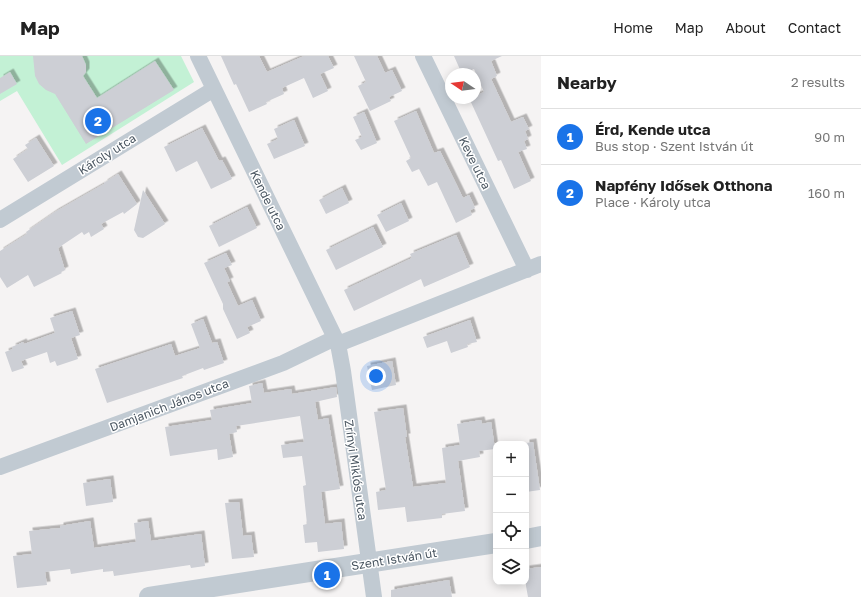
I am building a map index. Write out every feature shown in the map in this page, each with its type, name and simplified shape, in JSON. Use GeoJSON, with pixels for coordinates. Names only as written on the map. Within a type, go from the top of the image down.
{"type":"FeatureCollection","features":[{"type":"Feature","properties":{"kind":"street","name":"Kende utca"},"geometry":{"type":"LineString","coordinates":[[198,56],[336,341]]}},
{"type":"Feature","properties":{"kind":"street","name":"Keve utca"},"geometry":{"type":"LineString","coordinates":[[423,56],[534,267]]}},
{"type":"Feature","properties":{"kind":"street","name":"Károly utca"},"geometry":{"type":"LineString","coordinates":[[0,220],[214,89]]}},
{"type":"Feature","properties":{"kind":"street","name":"Damjanich János utca"},"geometry":{"type":"LineString","coordinates":[[0,467],[284,363],[336,341],[534,267]]}},
{"type":"Feature","properties":{"kind":"street","name":"Zrínyi Miklós utca"},"geometry":{"type":"LineString","coordinates":[[336,341],[343,371],[368,563],[374,597]]}},
{"type":"Feature","properties":{"kind":"street"},"geometry":{"type":"LineString","coordinates":[[529,538],[541,536]]}},
{"type":"Feature","properties":{"kind":"street","name":"Szent István út"},"geometry":{"type":"LineString","coordinates":[[149,597],[493,543]]}},
{"type":"Feature","properties":{"kind":"green space"},"geometry":{"type":"Polygon","coordinates":[[[0,56],[181,56],[194,82],[62,165],[17,91],[0,101],[0,56]]]}},
{"type":"Feature","properties":{"kind":"building"},"geometry":{"type":"Polygon","coordinates":[[[33,56],[82,56],[86,65],[86,72],[83,76],[97,98],[155,61],[174,90],[86,144],[55,94],[46,90],[39,84],[35,76],[33,56]]]}},
{"type":"Feature","properties":{"kind":"building"},"geometry":{"type":"Polygon","coordinates":[[[221,56],[259,56],[267,72],[304,56],[328,56],[334,68],[320,74],[328,91],[313,98],[304,78],[282,88],[284,94],[249,112],[236,84],[234,85],[221,56]]]}},
{"type":"Feature","properties":{"kind":"building"},"geometry":{"type":"Polygon","coordinates":[[[354,56],[377,56],[385,73],[392,70],[402,91],[389,97],[391,101],[370,111],[358,86],[366,82],[354,56]]]}},
{"type":"Feature","properties":{"kind":"building"},"geometry":{"type":"Polygon","coordinates":[[[454,56],[502,56],[491,61],[497,76],[491,79],[511,122],[523,117],[529,129],[525,131],[528,139],[524,141],[527,149],[518,152],[531,181],[514,189],[501,160],[498,161],[472,104],[481,104],[481,93],[484,92],[481,85],[481,68],[459,68],[454,56]]]}},
{"type":"Feature","properties":{"kind":"building"},"geometry":{"type":"Polygon","coordinates":[[[10,72],[17,84],[0,94],[0,78],[10,72]]]}},
{"type":"Feature","properties":{"kind":"building"},"geometry":{"type":"Polygon","coordinates":[[[416,111],[434,153],[440,151],[463,198],[469,195],[475,208],[470,210],[472,215],[456,223],[437,182],[428,186],[419,169],[412,172],[406,161],[411,158],[394,121],[416,111]]]}},
{"type":"Feature","properties":{"kind":"building"},"geometry":{"type":"Polygon","coordinates":[[[364,112],[377,143],[361,150],[355,140],[362,137],[353,117],[364,112]]]}},
{"type":"Feature","properties":{"kind":"building"},"geometry":{"type":"Polygon","coordinates":[[[294,120],[305,146],[274,159],[267,144],[278,139],[274,129],[294,120]]]}},
{"type":"Feature","properties":{"kind":"building"},"geometry":{"type":"Polygon","coordinates":[[[202,128],[219,161],[222,160],[232,179],[211,189],[197,161],[176,172],[164,147],[202,128]]]}},
{"type":"Feature","properties":{"kind":"building"},"geometry":{"type":"Polygon","coordinates":[[[36,138],[54,166],[28,182],[13,159],[28,149],[25,145],[36,138]]]}},
{"type":"Feature","properties":{"kind":"building"},"geometry":{"type":"Polygon","coordinates":[[[118,174],[137,204],[124,214],[123,212],[101,224],[104,229],[91,237],[89,232],[84,235],[82,232],[58,248],[65,270],[61,272],[62,273],[34,287],[28,275],[7,288],[0,277],[0,251],[27,234],[26,232],[55,212],[104,184],[118,174]]]}},
{"type":"Feature","properties":{"kind":"building"},"geometry":{"type":"Polygon","coordinates":[[[342,188],[349,203],[326,214],[319,200],[342,188]]]}},
{"type":"Feature","properties":{"kind":"building"},"geometry":{"type":"Polygon","coordinates":[[[143,190],[165,224],[143,238],[138,237],[134,230],[143,190]]]}},
{"type":"Feature","properties":{"kind":"building"},"geometry":{"type":"Polygon","coordinates":[[[401,203],[409,221],[386,232],[377,215],[401,203]]]}},
{"type":"Feature","properties":{"kind":"building"},"geometry":{"type":"Polygon","coordinates":[[[247,207],[257,228],[219,247],[209,226],[247,207]]]}},
{"type":"Feature","properties":{"kind":"building"},"geometry":{"type":"Polygon","coordinates":[[[373,227],[383,247],[336,270],[326,250],[373,227]]]}},
{"type":"Feature","properties":{"kind":"building"},"geometry":{"type":"Polygon","coordinates":[[[456,235],[470,267],[424,287],[421,279],[354,311],[344,290],[412,258],[410,254],[456,235]]]}},
{"type":"Feature","properties":{"kind":"building"},"geometry":{"type":"Polygon","coordinates":[[[226,253],[232,265],[224,268],[230,281],[227,282],[238,306],[252,300],[261,321],[247,327],[250,333],[237,339],[204,263],[226,253]]]}},
{"type":"Feature","properties":{"kind":"building"},"geometry":{"type":"Polygon","coordinates":[[[72,311],[80,335],[71,338],[78,359],[57,366],[55,361],[50,363],[47,352],[21,361],[24,368],[12,372],[5,352],[13,349],[12,347],[23,342],[24,344],[55,333],[50,318],[72,311]]]}},
{"type":"Feature","properties":{"kind":"building"},"geometry":{"type":"Polygon","coordinates":[[[203,319],[212,343],[217,342],[224,363],[204,370],[203,368],[182,376],[183,378],[107,403],[95,369],[171,344],[175,356],[200,348],[191,324],[203,319]]]}},
{"type":"Feature","properties":{"kind":"building"},"geometry":{"type":"Polygon","coordinates":[[[470,320],[477,342],[467,344],[468,347],[451,353],[447,341],[427,348],[423,337],[470,320]]]}},
{"type":"Feature","properties":{"kind":"building"},"geometry":{"type":"Polygon","coordinates":[[[392,361],[396,385],[372,390],[367,366],[392,361]]]}},
{"type":"Feature","properties":{"kind":"building"},"geometry":{"type":"Polygon","coordinates":[[[262,383],[264,393],[291,389],[292,394],[336,387],[337,397],[315,402],[318,420],[328,418],[340,489],[321,492],[325,524],[341,522],[344,549],[318,552],[317,542],[305,543],[303,525],[307,524],[303,486],[306,485],[302,456],[283,458],[281,445],[304,442],[300,416],[236,426],[237,432],[229,434],[233,457],[218,460],[217,449],[170,456],[165,427],[212,420],[210,410],[252,403],[249,386],[262,383]]]}},
{"type":"Feature","properties":{"kind":"building"},"geometry":{"type":"Polygon","coordinates":[[[403,408],[407,437],[405,437],[413,487],[446,483],[442,448],[460,445],[457,424],[481,420],[482,424],[491,422],[494,441],[493,449],[479,451],[480,457],[458,461],[465,511],[442,514],[442,518],[407,522],[405,507],[378,510],[376,492],[386,490],[374,412],[403,408]]]}},
{"type":"Feature","properties":{"kind":"building"},"geometry":{"type":"Polygon","coordinates":[[[533,442],[540,490],[529,492],[529,477],[529,443],[533,442]]]}},
{"type":"Feature","properties":{"kind":"building"},"geometry":{"type":"Polygon","coordinates":[[[110,479],[113,502],[86,506],[83,483],[110,479]]]}},
{"type":"Feature","properties":{"kind":"building"},"geometry":{"type":"Polygon","coordinates":[[[239,502],[243,536],[251,535],[254,557],[232,559],[225,503],[239,502]]]}},
{"type":"Feature","properties":{"kind":"building"},"geometry":{"type":"Polygon","coordinates":[[[90,521],[94,548],[136,542],[134,523],[148,521],[151,541],[201,534],[205,566],[191,568],[190,565],[114,576],[113,571],[103,572],[103,569],[71,574],[70,569],[45,572],[47,585],[17,588],[13,556],[32,554],[29,531],[60,528],[60,526],[90,521]]]}},
{"type":"Feature","properties":{"kind":"building"},"geometry":{"type":"Polygon","coordinates":[[[541,567],[541,597],[528,597],[526,585],[529,585],[529,569],[541,567]]]}},
{"type":"Feature","properties":{"kind":"building"},"geometry":{"type":"Polygon","coordinates":[[[449,580],[452,597],[391,597],[391,590],[449,580]]]}},
{"type":"Feature","properties":{"kind":"place","name":"Napfény Idősek Otthona"},"geometry":{"type":"Point","coordinates":[98,121]}},
{"type":"Feature","properties":{"kind":"place","name":"Érd, Kende utca"},"geometry":{"type":"Point","coordinates":[327,575]}}]}
